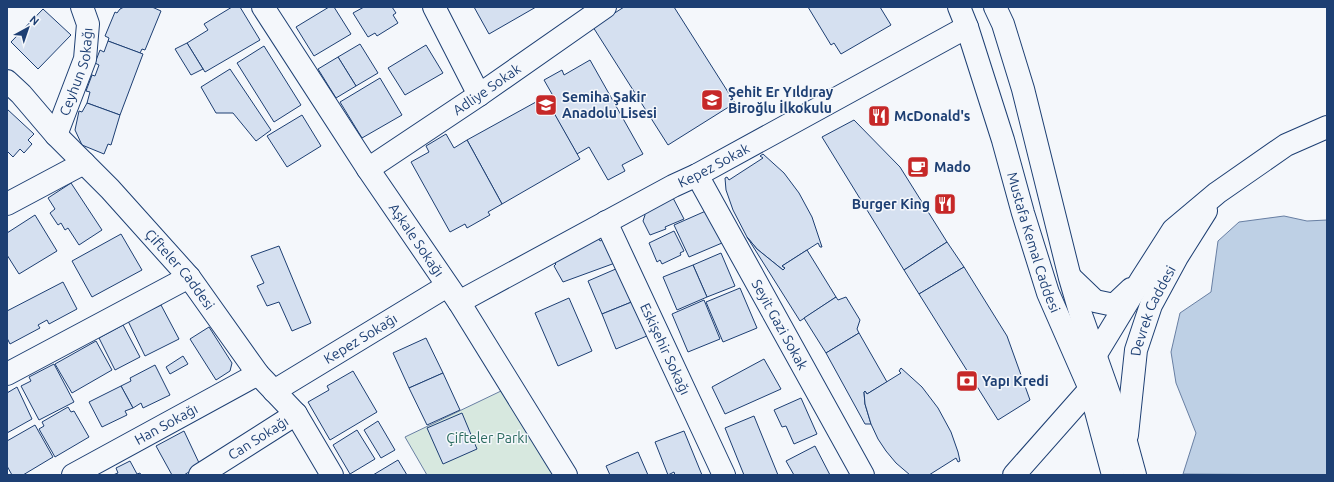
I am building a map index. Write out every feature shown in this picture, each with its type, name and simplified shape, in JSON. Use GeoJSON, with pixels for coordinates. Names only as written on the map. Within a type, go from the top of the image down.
{"type":"FeatureCollection","features":[{"type":"Feature","properties":{"kind":"street","name":"Ceyhun Sokağı"},"geometry":{"type":"LineString","coordinates":[[56,135],[85,59],[88,24],[82,7]]}},
{"type":"Feature","properties":{"kind":"street","name":"Aşkale Sokağı"},"geometry":{"type":"LineString","coordinates":[[263,7],[368,169],[453,294],[566,475]]}},
{"type":"Feature","properties":{"kind":"street"},"geometry":{"type":"LineString","coordinates":[[434,7],[479,95]]}},
{"type":"Feature","properties":{"kind":"street","name":"Adliye Sokak"},"geometry":{"type":"LineString","coordinates":[[368,169],[479,95],[604,7]]}},
{"type":"Feature","properties":{"kind":"street","name":"Mustafa Kemal Caddesi"},"geometry":{"type":"LineString","coordinates":[[959,7],[967,27],[1003,140],[1023,213],[1048,293],[1090,388],[1112,475]]}},
{"type":"Feature","properties":{"kind":"street","name":"Mustafa Kemal Caddesi"},"geometry":{"type":"LineString","coordinates":[[995,7],[1003,24],[1023,89],[1070,278],[1080,312],[1126,442],[1135,475]]}},
{"type":"Feature","properties":{"kind":"street","name":"Kepez Sokak"},"geometry":{"type":"LineString","coordinates":[[453,294],[606,222],[967,27]]}},
{"type":"Feature","properties":{"kind":"street","name":"Çifteler Caddesi"},"geometry":{"type":"LineString","coordinates":[[7,81],[21,94],[56,135],[110,189],[189,277],[258,374],[296,414],[332,475]]}},
{"type":"Feature","properties":{"kind":"street","name":"Devrek Caddesi"},"geometry":{"type":"LineString","coordinates":[[1090,388],[1096,354],[1141,280],[1174,230],[1217,193],[1286,145],[1327,127]]}},
{"type":"Feature","properties":{"kind":"street"},"geometry":{"type":"LineString","coordinates":[[7,204],[84,163]]}},
{"type":"Feature","properties":{"kind":"street","name":"Seyit Gazi Sokak"},"geometry":{"type":"LineString","coordinates":[[697,174],[863,475]]}},
{"type":"Feature","properties":{"kind":"street","name":"Devrek Caddesi"},"geometry":{"type":"LineString","coordinates":[[1126,442],[1136,350],[1150,305],[1177,257],[1217,193]]}},
{"type":"Feature","properties":{"kind":"street","name":"Eskişehir Sokağı"},"geometry":{"type":"LineString","coordinates":[[606,222],[724,475]]}},
{"type":"Feature","properties":{"kind":"street"},"geometry":{"type":"LineString","coordinates":[[7,374],[189,277]]}},
{"type":"Feature","properties":{"kind":"street","name":"Devrek Caddesi"},"geometry":{"type":"LineString","coordinates":[[1070,278],[1094,301],[1114,305],[1141,280]]}},
{"type":"Feature","properties":{"kind":"street","name":"Kepez Sokağı"},"geometry":{"type":"LineString","coordinates":[[274,391],[453,294]]}},
{"type":"Feature","properties":{"kind":"street","name":"Han Sokağı"},"geometry":{"type":"LineString","coordinates":[[73,475],[258,374]]}},
{"type":"Feature","properties":{"kind":"street"},"geometry":{"type":"LineString","coordinates":[[1014,475],[1090,388]]}},
{"type":"Feature","properties":{"kind":"street","name":"Can Sokağı"},"geometry":{"type":"LineString","coordinates":[[200,475],[296,414]]}},
{"type":"Feature","properties":{"kind":"green space","name":"Çifteler Parkı"},"geometry":{"type":"Polygon","coordinates":[[[501,391],[554,475],[427,475],[405,437],[501,391]]]}},
{"type":"Feature","properties":{"kind":"water"},"geometry":{"type":"Polygon","coordinates":[[[1284,216],[1307,221],[1327,220],[1327,475],[1183,474],[1196,433],[1176,383],[1171,352],[1180,313],[1211,292],[1218,241],[1239,222],[1284,216]]]}},
{"type":"Feature","properties":{"kind":"building"},"geometry":{"type":"Polygon","coordinates":[[[124,7],[152,7],[161,11],[145,50],[142,49],[140,53],[108,41],[109,38],[105,36],[115,12],[117,13],[124,7]]]}},
{"type":"Feature","properties":{"kind":"building"},"geometry":{"type":"Polygon","coordinates":[[[232,7],[240,7],[260,40],[205,72],[187,43],[208,30],[204,24],[232,7]]]}},
{"type":"Feature","properties":{"kind":"building"},"geometry":{"type":"Polygon","coordinates":[[[329,7],[334,7],[351,34],[314,56],[296,27],[329,7]]]}},
{"type":"Feature","properties":{"kind":"building"},"geometry":{"type":"Polygon","coordinates":[[[364,7],[392,7],[396,13],[393,15],[398,23],[377,36],[375,33],[368,37],[353,13],[364,7]]]}},
{"type":"Feature","properties":{"kind":"building"},"geometry":{"type":"Polygon","coordinates":[[[474,7],[536,7],[489,34],[474,7]]]}},
{"type":"Feature","properties":{"kind":"building"},"geometry":{"type":"Polygon","coordinates":[[[624,7],[674,7],[735,103],[668,145],[593,27],[624,7]]]}},
{"type":"Feature","properties":{"kind":"building"},"geometry":{"type":"Polygon","coordinates":[[[808,7],[880,7],[891,25],[841,54],[834,43],[831,45],[808,7]]]}},
{"type":"Feature","properties":{"kind":"building"},"geometry":{"type":"Polygon","coordinates":[[[43,9],[71,35],[38,69],[11,42],[43,9]]]}},
{"type":"Feature","properties":{"kind":"building"},"geometry":{"type":"Polygon","coordinates":[[[108,41],[143,54],[120,115],[87,103],[90,92],[86,91],[92,75],[95,76],[99,65],[95,63],[100,50],[104,52],[108,41]]]}},
{"type":"Feature","properties":{"kind":"building"},"geometry":{"type":"Polygon","coordinates":[[[187,43],[203,69],[191,75],[175,49],[187,43]]]}},
{"type":"Feature","properties":{"kind":"building"},"geometry":{"type":"Polygon","coordinates":[[[360,44],[378,73],[356,86],[338,57],[360,44]]]}},
{"type":"Feature","properties":{"kind":"building"},"geometry":{"type":"Polygon","coordinates":[[[426,45],[443,73],[405,95],[388,68],[426,45]]]}},
{"type":"Feature","properties":{"kind":"building"},"geometry":{"type":"Polygon","coordinates":[[[264,46],[301,105],[274,122],[237,63],[264,46]]]}},
{"type":"Feature","properties":{"kind":"building"},"geometry":{"type":"Polygon","coordinates":[[[338,57],[356,86],[336,98],[318,69],[338,57]]]}},
{"type":"Feature","properties":{"kind":"building"},"geometry":{"type":"Polygon","coordinates":[[[590,60],[643,154],[622,165],[625,171],[608,180],[589,147],[577,154],[549,105],[556,101],[544,80],[562,70],[564,75],[590,60]]]}},
{"type":"Feature","properties":{"kind":"building"},"geometry":{"type":"Polygon","coordinates":[[[230,69],[271,130],[256,141],[233,113],[216,113],[201,87],[230,69]]]}},
{"type":"Feature","properties":{"kind":"building"},"geometry":{"type":"Polygon","coordinates":[[[380,78],[402,115],[362,138],[340,102],[380,78]]]}},
{"type":"Feature","properties":{"kind":"building"},"geometry":{"type":"Polygon","coordinates":[[[545,97],[580,159],[502,204],[467,140],[545,97]]]}},
{"type":"Feature","properties":{"kind":"building"},"geometry":{"type":"Polygon","coordinates":[[[87,103],[120,115],[111,145],[108,144],[104,154],[82,145],[75,130],[79,111],[82,112],[87,103]]]}},
{"type":"Feature","properties":{"kind":"building"},"geometry":{"type":"Polygon","coordinates":[[[7,109],[34,134],[28,140],[32,144],[24,153],[20,149],[13,157],[7,151],[7,109]]]}},
{"type":"Feature","properties":{"kind":"building"},"geometry":{"type":"Polygon","coordinates":[[[302,115],[321,146],[287,167],[267,136],[302,115]]]}},
{"type":"Feature","properties":{"kind":"building"},"geometry":{"type":"Polygon","coordinates":[[[854,120],[900,167],[947,242],[904,270],[822,137],[854,120]]]}},
{"type":"Feature","properties":{"kind":"building"},"geometry":{"type":"Polygon","coordinates":[[[446,134],[454,148],[467,140],[502,204],[488,212],[490,215],[467,228],[465,224],[450,232],[411,162],[429,152],[426,146],[446,134]]]}},
{"type":"Feature","properties":{"kind":"building"},"geometry":{"type":"Polygon","coordinates":[[[763,154],[784,173],[799,193],[812,217],[822,247],[820,247],[818,243],[782,266],[785,268],[783,270],[757,249],[747,237],[733,210],[726,190],[725,178],[727,177],[729,180],[763,158],[760,156],[763,154]]]}},
{"type":"Feature","properties":{"kind":"building"},"geometry":{"type":"Polygon","coordinates":[[[71,183],[102,230],[79,245],[68,228],[65,230],[61,223],[58,225],[50,213],[55,209],[48,198],[71,183]]]}},
{"type":"Feature","properties":{"kind":"building"},"geometry":{"type":"Polygon","coordinates":[[[672,196],[684,219],[665,227],[666,229],[650,235],[643,221],[645,215],[643,210],[672,196]]]}},
{"type":"Feature","properties":{"kind":"building"},"geometry":{"type":"Polygon","coordinates":[[[708,210],[722,243],[689,257],[674,225],[708,210]]]}},
{"type":"Feature","properties":{"kind":"building"},"geometry":{"type":"Polygon","coordinates":[[[35,215],[57,251],[19,274],[7,255],[7,233],[35,215]]]}},
{"type":"Feature","properties":{"kind":"building"},"geometry":{"type":"Polygon","coordinates":[[[674,231],[684,251],[680,253],[681,255],[662,264],[660,260],[657,262],[649,243],[674,231]]]}},
{"type":"Feature","properties":{"kind":"building"},"geometry":{"type":"Polygon","coordinates":[[[121,234],[142,270],[92,297],[72,261],[121,234]]]}},
{"type":"Feature","properties":{"kind":"building"},"geometry":{"type":"Polygon","coordinates":[[[598,237],[600,241],[604,239],[615,263],[563,282],[554,266],[556,264],[554,262],[598,237]]]}},
{"type":"Feature","properties":{"kind":"building"},"geometry":{"type":"Polygon","coordinates":[[[747,237],[757,249],[783,270],[785,268],[782,266],[807,250],[836,297],[800,321],[747,237]]]}},
{"type":"Feature","properties":{"kind":"building"},"geometry":{"type":"Polygon","coordinates":[[[947,242],[964,267],[919,294],[904,270],[947,242]]]}},
{"type":"Feature","properties":{"kind":"building"},"geometry":{"type":"Polygon","coordinates":[[[279,246],[311,323],[292,331],[279,302],[267,306],[257,286],[264,283],[251,256],[279,246]]]}},
{"type":"Feature","properties":{"kind":"building"},"geometry":{"type":"Polygon","coordinates":[[[721,253],[735,286],[707,297],[693,265],[721,253]]]}},
{"type":"Feature","properties":{"kind":"building"},"geometry":{"type":"Polygon","coordinates":[[[625,265],[639,299],[602,314],[588,281],[625,265]]]}},
{"type":"Feature","properties":{"kind":"building"},"geometry":{"type":"Polygon","coordinates":[[[693,265],[707,297],[677,310],[663,277],[693,265]]]}},
{"type":"Feature","properties":{"kind":"building"},"geometry":{"type":"Polygon","coordinates":[[[964,267],[1007,336],[1030,400],[998,420],[919,294],[964,267]]]}},
{"type":"Feature","properties":{"kind":"building"},"geometry":{"type":"Polygon","coordinates":[[[63,282],[77,309],[49,324],[47,320],[38,325],[40,328],[10,344],[7,338],[7,311],[63,282]]]}},
{"type":"Feature","properties":{"kind":"building"},"geometry":{"type":"Polygon","coordinates":[[[740,288],[757,328],[723,342],[706,302],[740,288]]]}},
{"type":"Feature","properties":{"kind":"building"},"geometry":{"type":"Polygon","coordinates":[[[836,297],[838,300],[846,297],[860,320],[857,329],[859,333],[826,353],[804,318],[836,297]]]}},
{"type":"Feature","properties":{"kind":"building"},"geometry":{"type":"Polygon","coordinates":[[[569,298],[592,351],[558,366],[535,313],[569,298]]]}},
{"type":"Feature","properties":{"kind":"building"},"geometry":{"type":"Polygon","coordinates":[[[639,299],[654,333],[616,349],[602,314],[639,299]]]}},
{"type":"Feature","properties":{"kind":"building"},"geometry":{"type":"Polygon","coordinates":[[[704,300],[720,339],[688,352],[672,314],[704,300]]]}},
{"type":"Feature","properties":{"kind":"building"},"geometry":{"type":"Polygon","coordinates":[[[161,305],[179,339],[145,356],[128,321],[161,305]]]}},
{"type":"Feature","properties":{"kind":"building"},"geometry":{"type":"Polygon","coordinates":[[[123,325],[140,357],[115,370],[99,338],[123,325]]]}},
{"type":"Feature","properties":{"kind":"building"},"geometry":{"type":"Polygon","coordinates":[[[209,327],[232,363],[230,371],[216,380],[190,339],[209,327]]]}},
{"type":"Feature","properties":{"kind":"building"},"geometry":{"type":"Polygon","coordinates":[[[859,333],[887,382],[867,394],[865,391],[864,392],[865,404],[871,424],[865,424],[826,353],[859,333]]]}},
{"type":"Feature","properties":{"kind":"building"},"geometry":{"type":"Polygon","coordinates":[[[426,338],[443,373],[409,388],[393,353],[426,338]]]}},
{"type":"Feature","properties":{"kind":"building"},"geometry":{"type":"Polygon","coordinates":[[[96,341],[112,370],[72,393],[55,364],[96,341]]]}},
{"type":"Feature","properties":{"kind":"building"},"geometry":{"type":"Polygon","coordinates":[[[183,356],[188,364],[170,374],[166,367],[183,356]]]}},
{"type":"Feature","properties":{"kind":"building"},"geometry":{"type":"Polygon","coordinates":[[[764,359],[781,389],[725,414],[712,387],[764,359]]]}},
{"type":"Feature","properties":{"kind":"building"},"geometry":{"type":"Polygon","coordinates":[[[54,364],[74,402],[39,420],[21,386],[31,381],[29,377],[54,364]]]}},
{"type":"Feature","properties":{"kind":"building"},"geometry":{"type":"Polygon","coordinates":[[[155,365],[170,395],[143,408],[141,403],[133,408],[121,386],[131,381],[130,378],[155,365]]]}},
{"type":"Feature","properties":{"kind":"building"},"geometry":{"type":"Polygon","coordinates":[[[901,368],[922,387],[938,408],[951,432],[958,452],[960,461],[958,462],[956,458],[929,475],[910,475],[896,463],[878,439],[871,424],[865,404],[865,391],[867,394],[901,373],[899,371],[901,368]]]}},
{"type":"Feature","properties":{"kind":"building"},"geometry":{"type":"Polygon","coordinates":[[[353,371],[377,412],[330,440],[308,402],[329,390],[327,386],[353,371]]]}},
{"type":"Feature","properties":{"kind":"building"},"geometry":{"type":"Polygon","coordinates":[[[443,373],[460,410],[427,425],[409,388],[443,373]]]}},
{"type":"Feature","properties":{"kind":"building"},"geometry":{"type":"Polygon","coordinates":[[[121,386],[133,408],[125,411],[127,415],[102,427],[89,402],[121,386]]]}},
{"type":"Feature","properties":{"kind":"building"},"geometry":{"type":"Polygon","coordinates":[[[17,387],[32,419],[7,433],[7,393],[17,387]]]}},
{"type":"Feature","properties":{"kind":"building"},"geometry":{"type":"Polygon","coordinates":[[[801,398],[817,434],[794,444],[786,426],[782,427],[774,410],[801,398]]]}},
{"type":"Feature","properties":{"kind":"building"},"geometry":{"type":"Polygon","coordinates":[[[68,407],[71,412],[74,411],[89,437],[55,457],[39,429],[44,426],[42,422],[68,407]]]}},
{"type":"Feature","properties":{"kind":"building"},"geometry":{"type":"Polygon","coordinates":[[[462,413],[477,449],[443,464],[427,428],[462,413]]]}},
{"type":"Feature","properties":{"kind":"building"},"geometry":{"type":"Polygon","coordinates":[[[754,416],[778,475],[744,475],[725,428],[754,416]]]}},
{"type":"Feature","properties":{"kind":"building"},"geometry":{"type":"Polygon","coordinates":[[[378,421],[395,450],[381,458],[364,430],[378,421]]]}},
{"type":"Feature","properties":{"kind":"building"},"geometry":{"type":"Polygon","coordinates":[[[35,425],[53,457],[23,475],[12,475],[7,466],[7,441],[35,425]]]}},
{"type":"Feature","properties":{"kind":"building"},"geometry":{"type":"Polygon","coordinates":[[[357,430],[375,459],[350,474],[333,445],[357,430]]]}},
{"type":"Feature","properties":{"kind":"building"},"geometry":{"type":"Polygon","coordinates":[[[184,431],[200,465],[184,475],[172,475],[156,446],[184,431]]]}},
{"type":"Feature","properties":{"kind":"building"},"geometry":{"type":"Polygon","coordinates":[[[684,431],[702,475],[675,475],[674,472],[668,475],[655,442],[684,431]]]}},
{"type":"Feature","properties":{"kind":"building"},"geometry":{"type":"Polygon","coordinates":[[[815,446],[830,475],[794,475],[786,461],[815,446]]]}},
{"type":"Feature","properties":{"kind":"building"},"geometry":{"type":"Polygon","coordinates":[[[638,452],[648,475],[610,475],[606,466],[638,452]]]}},
{"type":"Feature","properties":{"kind":"building"},"geometry":{"type":"Polygon","coordinates":[[[398,460],[407,475],[373,475],[398,460]]]}},
{"type":"Feature","properties":{"kind":"building"},"geometry":{"type":"Polygon","coordinates":[[[130,461],[137,474],[140,473],[141,475],[113,475],[118,473],[116,468],[130,461]]]}},
{"type":"Feature","properties":{"kind":"place","name":"Şehit Er Yıldıray Biroğlu İlkokulu"},"geometry":{"type":"Point","coordinates":[712,100]}},
{"type":"Feature","properties":{"kind":"place","name":"Semiha Şakir Anadolu Lisesi"},"geometry":{"type":"Point","coordinates":[546,105]}},
{"type":"Feature","properties":{"kind":"place","name":"McDonald's"},"geometry":{"type":"Point","coordinates":[879,116]}},
{"type":"Feature","properties":{"kind":"place","name":"Mado"},"geometry":{"type":"Point","coordinates":[918,167]}},
{"type":"Feature","properties":{"kind":"place","name":"Burger King"},"geometry":{"type":"Point","coordinates":[945,204]}},
{"type":"Feature","properties":{"kind":"place","name":"Yapı Kredi"},"geometry":{"type":"Point","coordinates":[967,381]}}]}
